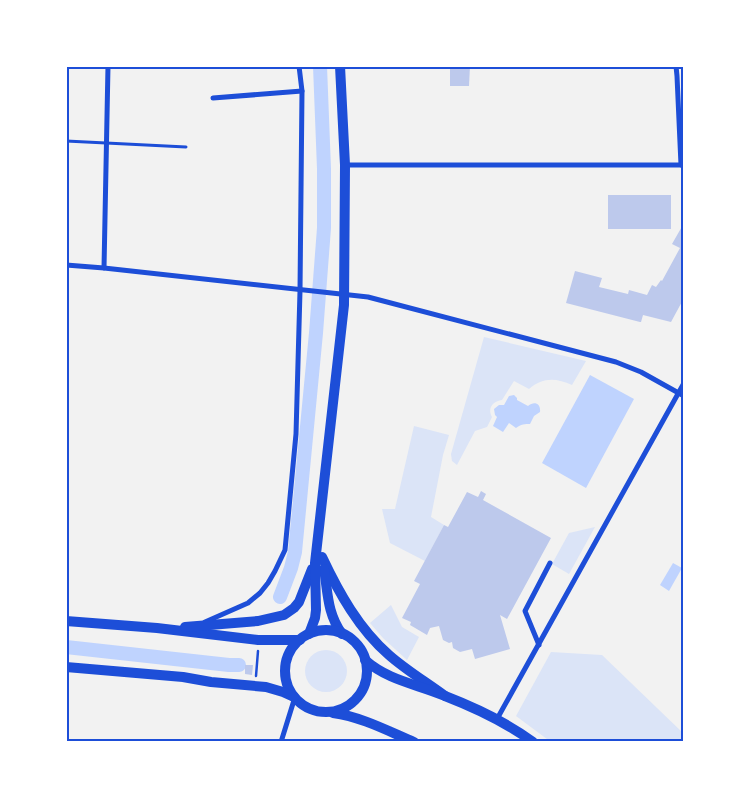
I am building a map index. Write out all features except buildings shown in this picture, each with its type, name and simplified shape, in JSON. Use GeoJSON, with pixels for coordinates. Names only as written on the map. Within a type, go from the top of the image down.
{"type":"FeatureCollection","features":[{"type":"Feature","properties":{"kind":"main road"},"geometry":{"type":"LineString","coordinates":[[309,634],[316,610],[319,560],[318,530],[345,294],[345,165],[340,66]]}},
{"type":"Feature","properties":{"kind":"main road"},"geometry":{"type":"LineString","coordinates":[[157,628],[195,627],[264,620],[284,615],[299,602],[319,560]]}},
{"type":"Feature","properties":{"kind":"main road"},"geometry":{"type":"LineString","coordinates":[[319,560],[330,610],[342,634]]}},
{"type":"Feature","properties":{"kind":"main road"},"geometry":{"type":"LineString","coordinates":[[319,560],[356,618],[379,646],[402,666],[445,696]]}},
{"type":"Feature","properties":{"kind":"main road"},"geometry":{"type":"LineString","coordinates":[[66,621],[157,628],[258,640],[300,640]]}},
{"type":"Feature","properties":{"kind":"main road"},"geometry":{"type":"LineString","coordinates":[[324,712],[340,710],[353,702],[362,690],[366,676],[365,660],[359,647],[349,638],[331,631],[309,634],[300,640],[291,651],[285,671],[288,685],[295,698],[305,706],[318,711],[358,718],[414,742]]}},
{"type":"Feature","properties":{"kind":"main road"},"geometry":{"type":"LineString","coordinates":[[365,660],[384,674],[445,696],[497,719],[533,742]]}},
{"type":"Feature","properties":{"kind":"main road"},"geometry":{"type":"LineString","coordinates":[[66,666],[266,687],[295,698]]}},
{"type":"Feature","properties":{"kind":"street"},"geometry":{"type":"LineString","coordinates":[[104,268],[108,66]]}},
{"type":"Feature","properties":{"kind":"street"},"geometry":{"type":"LineString","coordinates":[[195,627],[248,603],[260,593],[268,583],[285,550],[296,434],[302,91],[299,66]]}},
{"type":"Feature","properties":{"kind":"street"},"geometry":{"type":"LineString","coordinates":[[345,165],[683,165],[676,66]]}},
{"type":"Feature","properties":{"kind":"street"},"geometry":{"type":"LineString","coordinates":[[213,98],[302,91]]}},
{"type":"Feature","properties":{"kind":"street"},"geometry":{"type":"LineString","coordinates":[[66,265],[368,298],[616,362],[641,372],[681,395]]}},
{"type":"Feature","properties":{"kind":"street"},"geometry":{"type":"LineString","coordinates":[[497,719],[681,395],[684,383]]}},
{"type":"Feature","properties":{"kind":"street"},"geometry":{"type":"LineString","coordinates":[[539,645],[526,611],[550,563]]}},
{"type":"Feature","properties":{"kind":"street"},"geometry":{"type":"LineString","coordinates":[[281,742],[295,698]]}},
{"type":"Feature","properties":{"kind":"lane"},"geometry":{"type":"LineString","coordinates":[[66,141],[186,147]]}},
{"type":"Feature","properties":{"kind":"path"},"geometry":{"type":"LineString","coordinates":[[256,679],[258,647]]}},
{"type":"Feature","properties":{"kind":"shaded area"},"geometry":{"type":"Polygon","coordinates":[[[484,337],[586,361],[572,385],[550,380],[539,382],[529,389],[514,381],[502,400],[492,406],[490,411],[492,417],[487,427],[475,431],[457,465],[452,461],[451,454],[484,337]]]}},
{"type":"Feature","properties":{"kind":"shaded area"},"geometry":{"type":"Polygon","coordinates":[[[414,426],[449,435],[443,455],[431,517],[444,525],[425,561],[390,543],[382,509],[395,509],[414,426]]]}},
{"type":"Feature","properties":{"kind":"shaded area"},"geometry":{"type":"Polygon","coordinates":[[[595,527],[569,574],[552,564],[569,533],[595,527]]]}},
{"type":"Feature","properties":{"kind":"shaded area"},"geometry":{"type":"Polygon","coordinates":[[[391,605],[402,627],[419,637],[407,660],[370,623],[391,605]]]}},
{"type":"Feature","properties":{"kind":"shaded area"},"geometry":{"type":"Polygon","coordinates":[[[326,650],[341,656],[347,671],[341,686],[326,692],[311,686],[305,671],[311,656],[326,650]]]}},
{"type":"Feature","properties":{"kind":"shaded area"},"geometry":{"type":"Polygon","coordinates":[[[551,652],[602,655],[684,734],[684,742],[551,742],[516,716],[551,652]]]}},
{"type":"Feature","properties":{"kind":"water"},"geometry":{"type":"Polygon","coordinates":[[[590,375],[634,399],[586,488],[542,463],[590,375]]]}},
{"type":"Feature","properties":{"kind":"water"},"geometry":{"type":"Polygon","coordinates":[[[514,395],[517,400],[528,406],[537,404],[540,412],[534,416],[530,424],[521,425],[516,428],[509,423],[503,432],[493,426],[497,417],[494,409],[499,405],[504,405],[509,396],[514,395]]]}},
{"type":"Feature","properties":{"kind":"water"},"geometry":{"type":"Polygon","coordinates":[[[673,563],[682,568],[669,591],[660,585],[673,563]]]}},
{"type":"Feature","properties":{"kind":"waterway"},"geometry":{"type":"LineString","coordinates":[[280,597],[295,552],[324,228],[320,66]]}},
{"type":"Feature","properties":{"kind":"waterway"},"geometry":{"type":"LineString","coordinates":[[66,647],[239,665]]}}]}
